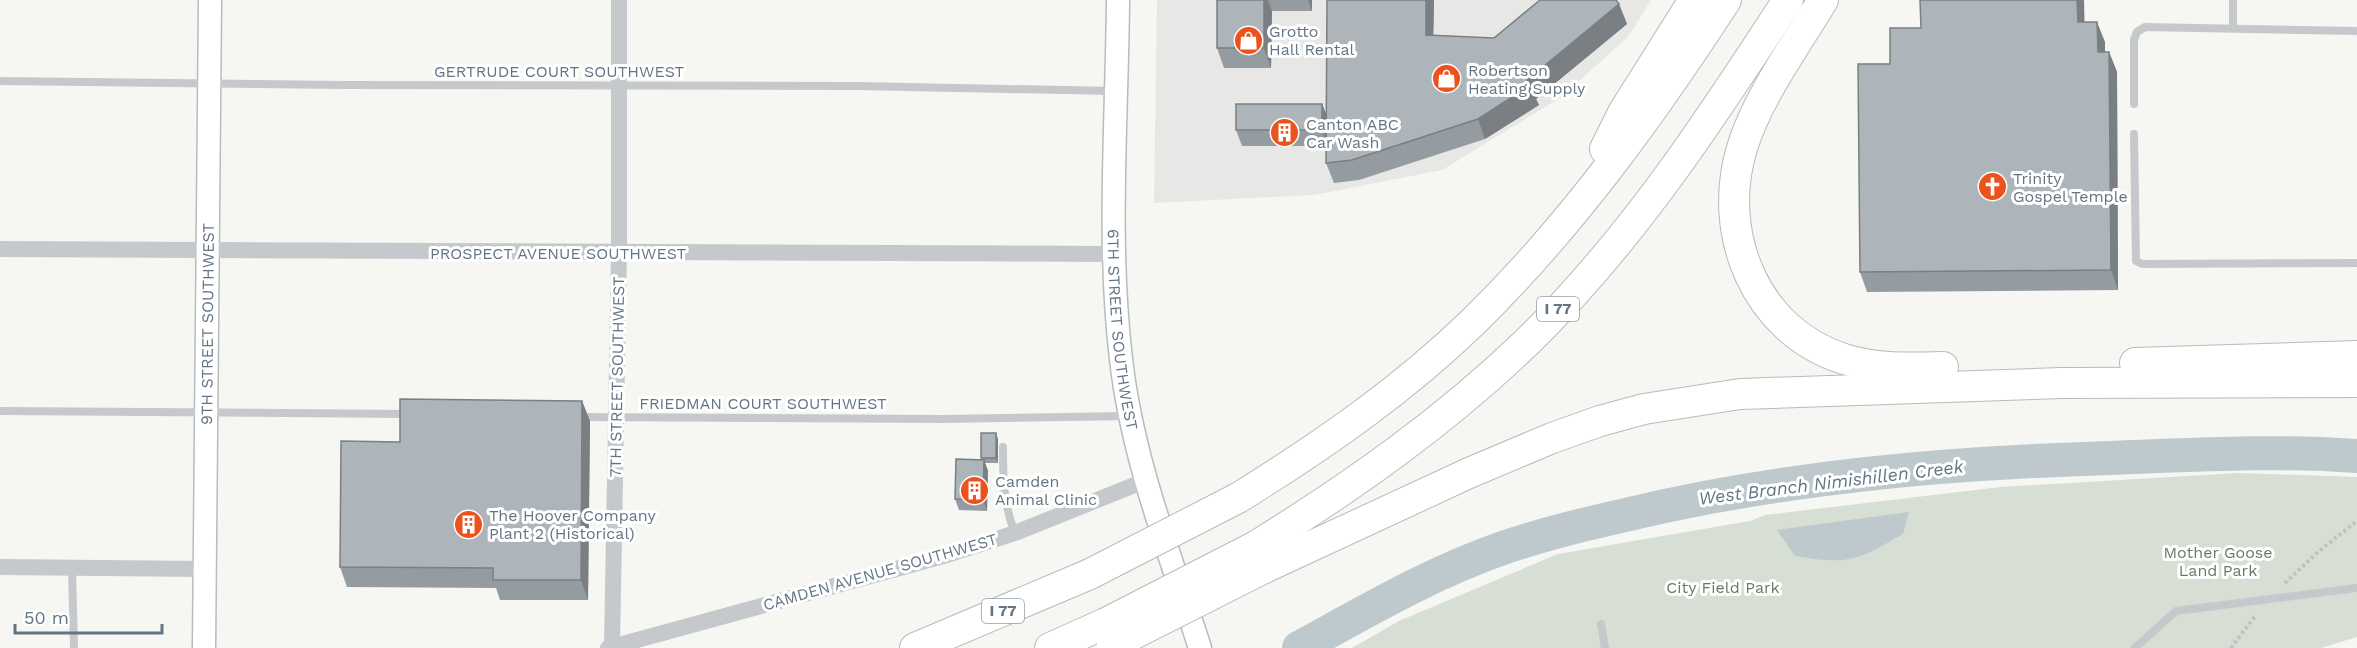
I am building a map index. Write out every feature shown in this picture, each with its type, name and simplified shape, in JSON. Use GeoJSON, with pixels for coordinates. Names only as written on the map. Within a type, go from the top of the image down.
{"type":"FeatureCollection","features":[{"type":"Feature","properties":{"kind":"highway"},"geometry":{"type":"LineString","coordinates":[[1577,207],[1624,111],[1694,0]]}},
{"type":"Feature","properties":{"kind":"highway","name":"I 77"},"geometry":{"type":"LineString","coordinates":[[915,648],[1090,574],[1238,498],[1348,426],[1425,365],[1512,281],[1577,207],[1649,114],[1726,0]]}},
{"type":"Feature","properties":{"kind":"highway","name":"I 77"},"geometry":{"type":"LineString","coordinates":[[1050,648],[1108,639],[1259,558],[1453,408],[1527,342],[1608,253],[1675,170],[1788,0]]}},
{"type":"Feature","properties":{"kind":"highway"},"geometry":{"type":"LineString","coordinates":[[1823,0],[1754,120],[1742,146],[1734,197],[1740,255],[1752,281],[1766,303],[1803,339],[1843,358],[1905,368],[2357,356]]}},
{"type":"Feature","properties":{"kind":"highway"},"geometry":{"type":"LineString","coordinates":[[1259,558],[1552,438],[1600,421],[1700,399],[1740,394],[2062,383],[2357,381]]}},
{"type":"Feature","properties":{"kind":"street","name":"9TH STREET SOUTHWEST"},"geometry":{"type":"LineString","coordinates":[[204,648],[210,0]]}},
{"type":"Feature","properties":{"kind":"street","name":"7TH STREET SOUTHWEST"},"geometry":{"type":"LineString","coordinates":[[610,647],[619,253],[619,0]]}},
{"type":"Feature","properties":{"kind":"street","name":"6TH STREET SOUTHWEST"},"geometry":{"type":"LineString","coordinates":[[1118,0],[1115,254],[1121,359],[1131,416],[1147,480],[1200,648]]}},
{"type":"Feature","properties":{"kind":"street","name":"PROSPECT AVENUE SOUTHWEST"},"geometry":{"type":"LineString","coordinates":[[0,249],[1115,254]]}},
{"type":"Feature","properties":{"kind":"street","name":"CAMDEN AVENUE SOUTHWEST"},"geometry":{"type":"LineString","coordinates":[[610,647],[947,555],[1015,533],[1147,480]]}},
{"type":"Feature","properties":{"kind":"street"},"geometry":{"type":"LineString","coordinates":[[0,567],[204,569]]}},
{"type":"Feature","properties":{"kind":"lane"},"geometry":{"type":"LineString","coordinates":[[2233,0],[2233,28]]}},
{"type":"Feature","properties":{"kind":"lane"},"geometry":{"type":"LineString","coordinates":[[2134,104],[2134,40],[2137,32],[2145,27],[2357,31]]}},
{"type":"Feature","properties":{"kind":"lane","name":"GERTRUDE COURT SOUTHWEST"},"geometry":{"type":"LineString","coordinates":[[0,81],[857,86],[1117,91]]}},
{"type":"Feature","properties":{"kind":"lane"},"geometry":{"type":"LineString","coordinates":[[2134,134],[2136,261],[2142,264],[2357,263]]}},
{"type":"Feature","properties":{"kind":"lane"},"geometry":{"type":"LineString","coordinates":[[0,411],[425,414]]}},
{"type":"Feature","properties":{"kind":"lane","name":"FRIEDMAN COURT SOUTHWEST"},"geometry":{"type":"LineString","coordinates":[[568,417],[943,419],[1131,416]]}},
{"type":"Feature","properties":{"kind":"lane"},"geometry":{"type":"LineString","coordinates":[[1003,447],[1003,495],[1015,533]]}},
{"type":"Feature","properties":{"kind":"lane"},"geometry":{"type":"LineString","coordinates":[[72,568],[74,648]]}},
{"type":"Feature","properties":{"kind":"lane"},"geometry":{"type":"LineString","coordinates":[[2135,648],[2176,611],[2357,588]]}},
{"type":"Feature","properties":{"kind":"lane"},"geometry":{"type":"LineString","coordinates":[[1601,624],[1605,648]]}},
{"type":"Feature","properties":{"kind":"shaded area"},"geometry":{"type":"Polygon","coordinates":[[[1157,0],[1651,0],[1628,37],[1560,98],[1442,170],[1314,195],[1154,203],[1157,0]]]}},
{"type":"Feature","properties":{"kind":"shaded area"},"geometry":{"type":"Polygon","coordinates":[[[1909,512],[1903,534],[1863,555],[1840,560],[1795,556],[1777,530],[1909,512]]]}},
{"type":"Feature","properties":{"kind":"green space","name":"Mother Goose Land Park"},"geometry":{"type":"Polygon","coordinates":[[[2238,473],[2357,477],[2357,637],[2321,648],[1352,648],[1399,621],[1558,554],[1750,521],[1765,515],[2001,487],[2238,473]]]}},
{"type":"Feature","properties":{"kind":"building"},"geometry":{"type":"Polygon","coordinates":[[[1217,0],[1264,0],[1264,48],[1217,48],[1217,0]]]}},
{"type":"Feature","properties":{"kind":"building","name":"Robertson Heating Supply"},"geometry":{"type":"Polygon","coordinates":[[[1327,0],[1426,0],[1426,35],[1494,38],[1540,0],[1616,0],[1619,4],[1527,80],[1531,85],[1478,119],[1352,160],[1326,163],[1327,0]]]}},
{"type":"Feature","properties":{"kind":"building","name":"Trinity Gospel Temple"},"geometry":{"type":"Polygon","coordinates":[[[1920,0],[2077,0],[2078,22],[2097,22],[2098,52],[2109,52],[2111,270],[1860,272],[1858,64],[1890,64],[1890,28],[1921,28],[1920,0]]]}},
{"type":"Feature","properties":{"kind":"building"},"geometry":{"type":"Polygon","coordinates":[[[1236,104],[1322,104],[1322,130],[1236,130],[1236,104]]]}},
{"type":"Feature","properties":{"kind":"building","name":"The Hoover Company Plant 2 (Historical)"},"geometry":{"type":"Polygon","coordinates":[[[400,399],[582,401],[581,580],[493,580],[493,568],[340,567],[341,441],[400,442],[400,399]]]}},
{"type":"Feature","properties":{"kind":"building"},"geometry":{"type":"Polygon","coordinates":[[[981,433],[996,433],[996,458],[981,458],[981,433]]]}},
{"type":"Feature","properties":{"kind":"building","name":"Camden Animal Clinic"},"geometry":{"type":"Polygon","coordinates":[[[956,459],[984,460],[983,500],[955,499],[956,459]]]}},
{"type":"Feature","properties":{"kind":"waterway","name":"West Branch Nimishillen Creek"},"geometry":{"type":"LineString","coordinates":[[1299,648],[1423,582],[1500,549],[1591,523],[1742,491],[1864,474],[2049,460],[2295,453],[2357,456]]}},
{"type":"Feature","properties":{"kind":"place","name":"Grotto Hall Rental"},"geometry":{"type":"Point","coordinates":[1248,40]}},
{"type":"Feature","properties":{"kind":"place","name":"Robertson Heating Supply"},"geometry":{"type":"Point","coordinates":[1447,79]}},
{"type":"Feature","properties":{"kind":"place","name":"Canton ABC Car Wash"},"geometry":{"type":"Point","coordinates":[1285,133]}},
{"type":"Feature","properties":{"kind":"place","name":"Trinity Gospel Temple"},"geometry":{"type":"Point","coordinates":[1992,187]}},
{"type":"Feature","properties":{"kind":"place","name":"Camden Animal Clinic"},"geometry":{"type":"Point","coordinates":[974,490]}},
{"type":"Feature","properties":{"kind":"place","name":"The Hoover Company Plant 2 (Historical)"},"geometry":{"type":"Point","coordinates":[468,524]}},
{"type":"Feature","properties":{"kind":"park label","name":"City Field Park"},"geometry":{"type":"Point","coordinates":[1723,587]}}]}
